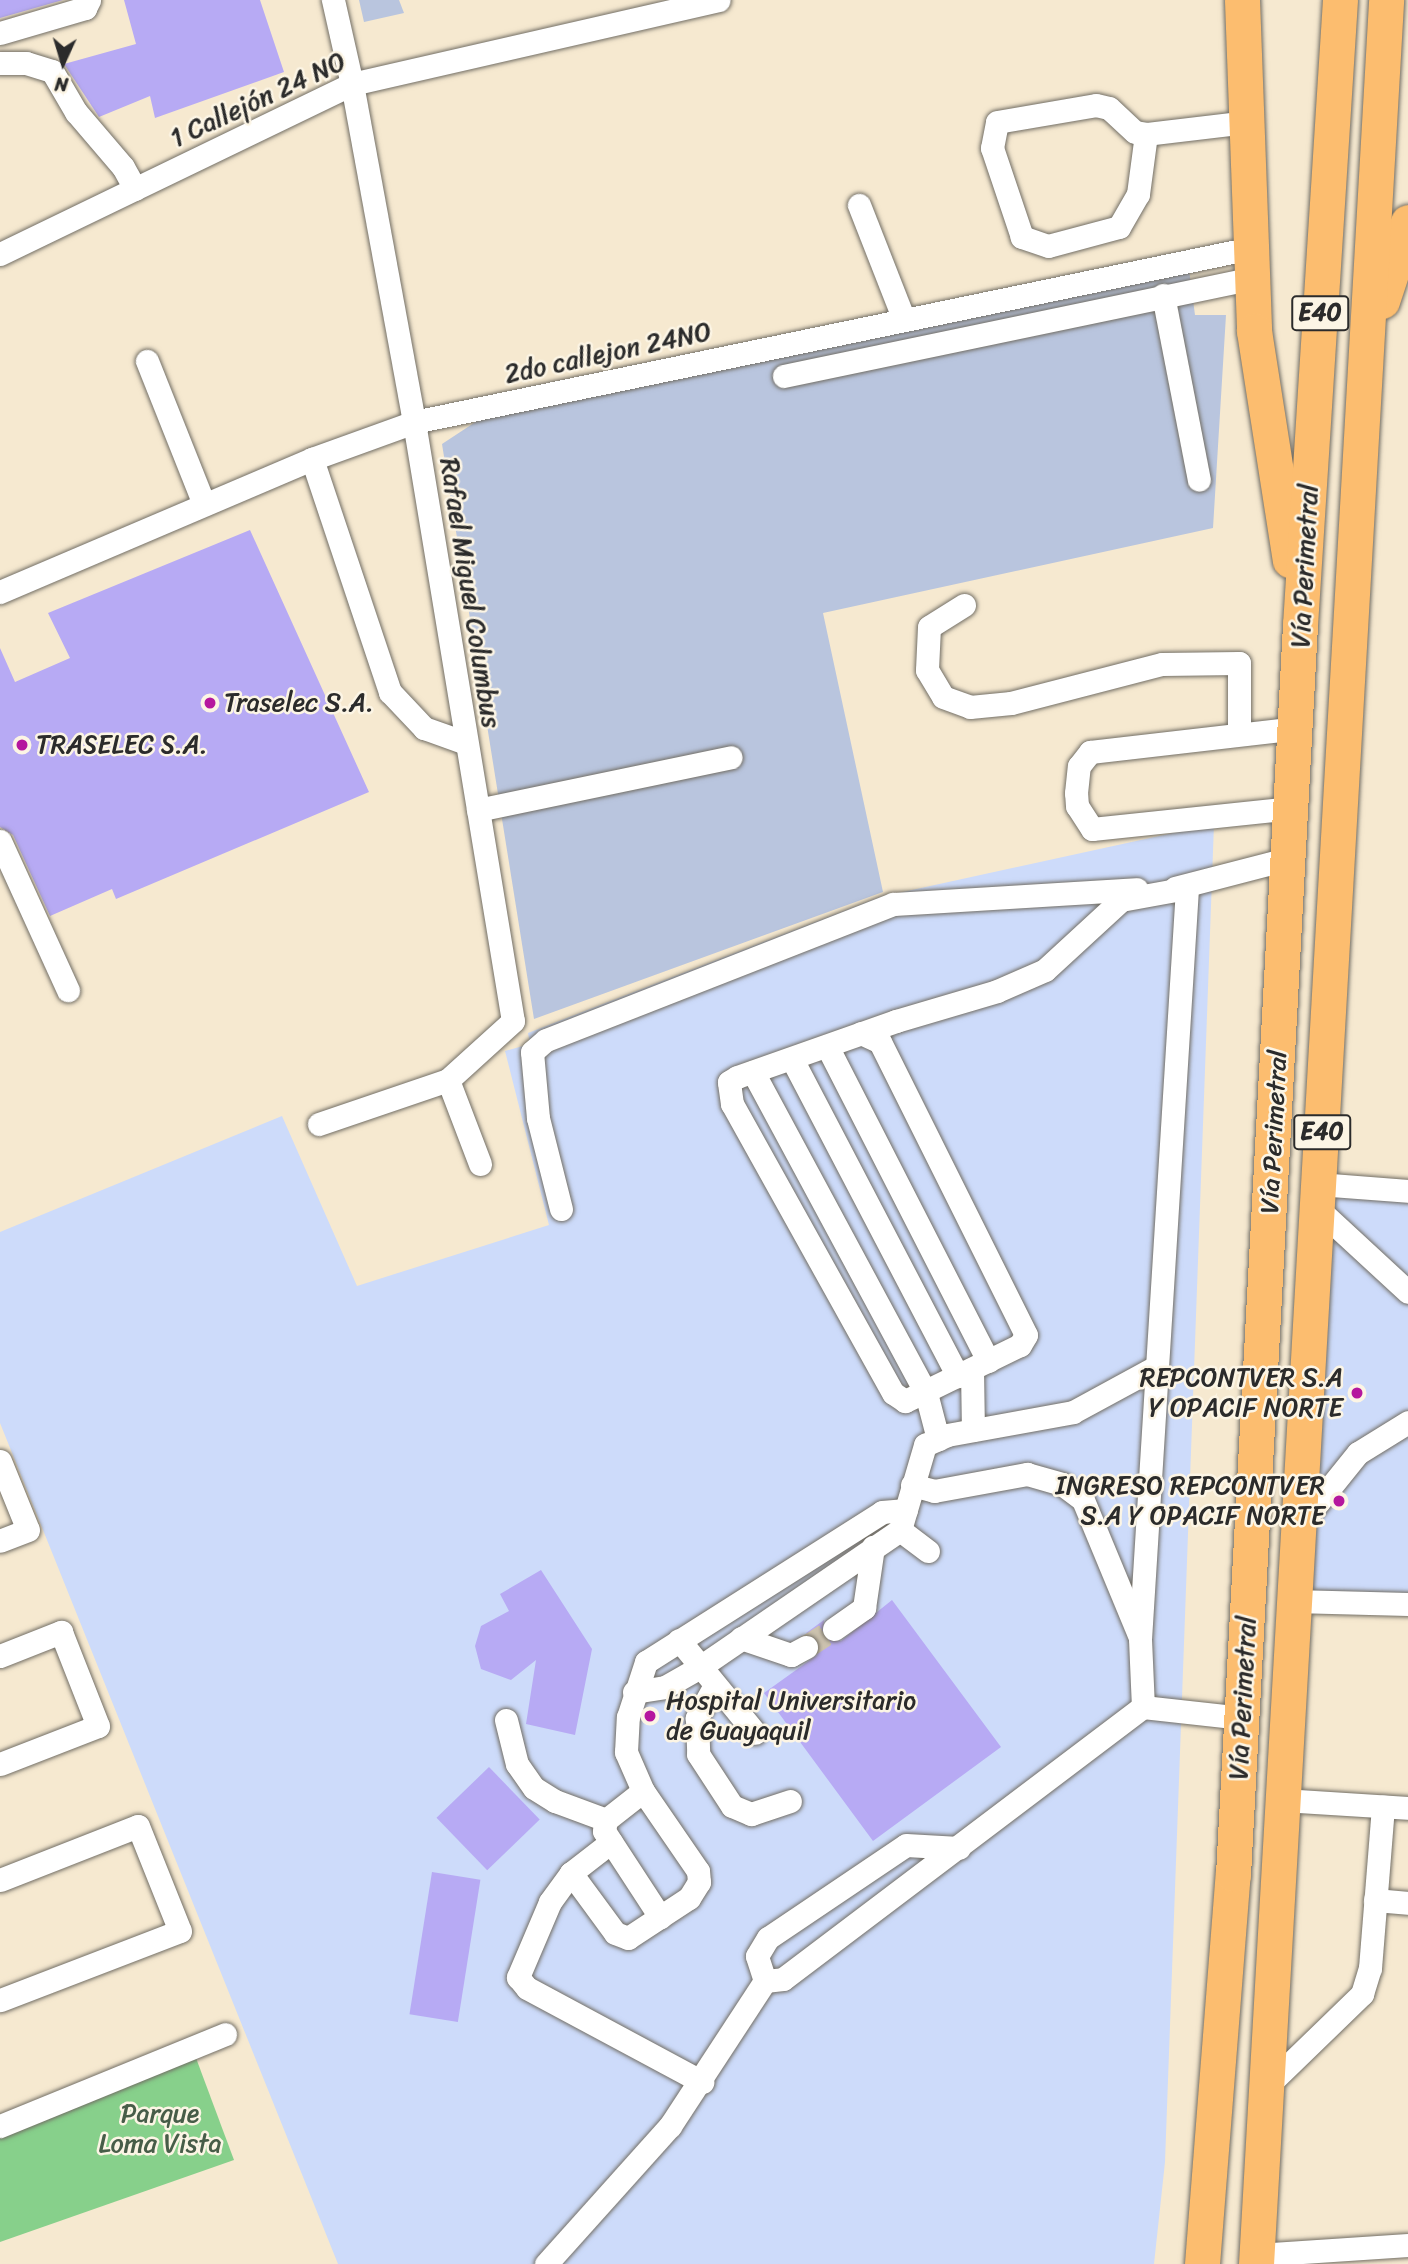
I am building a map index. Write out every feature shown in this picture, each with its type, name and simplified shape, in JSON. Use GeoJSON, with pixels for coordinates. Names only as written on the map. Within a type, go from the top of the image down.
{"type":"FeatureCollection","features":[{"type":"Feature","properties":{"kind":"highway"},"geometry":{"type":"LineString","coordinates":[[1242,0],[1254,331],[1300,625]]}},
{"type":"Feature","properties":{"kind":"highway","name":"Vía Perimetral"},"geometry":{"type":"LineString","coordinates":[[1202,2264],[1242,1718],[1290,858],[1300,625],[1340,0]]}},
{"type":"Feature","properties":{"kind":"highway","name":"Vía Perimetral"},"geometry":{"type":"LineString","coordinates":[[1257,2260],[1386,0]]}},
{"type":"Feature","properties":{"kind":"highway"},"geometry":{"type":"LineString","coordinates":[[1366,348],[1408,222]]}},
{"type":"Feature","properties":{"kind":"street"},"geometry":{"type":"LineString","coordinates":[[0,33],[85,8],[89,0]]}},
{"type":"Feature","properties":{"kind":"street","name":"Rafael Miguel Columbus"},"geometry":{"type":"LineString","coordinates":[[333,0],[352,84],[414,422],[513,1021],[448,1080]]}},
{"type":"Feature","properties":{"kind":"street","name":"1 Callejón 24 NO"},"geometry":{"type":"LineString","coordinates":[[0,254],[352,84],[718,0]]}},
{"type":"Feature","properties":{"kind":"street"},"geometry":{"type":"LineString","coordinates":[[0,63],[26,63],[52,71],[76,112],[123,167],[135,189]]}},
{"type":"Feature","properties":{"kind":"street"},"geometry":{"type":"LineString","coordinates":[[1146,134],[1138,194],[1119,227],[1048,246],[1022,237],[992,148],[997,122],[1096,105],[1109,108],[1135,132],[1146,134],[1247,122]]}},
{"type":"Feature","properties":{"kind":"street"},"geometry":{"type":"LineString","coordinates":[[859,205],[904,320]]}},
{"type":"Feature","properties":{"kind":"street"},"geometry":{"type":"LineString","coordinates":[[784,376],[1163,295],[1252,263]]}},
{"type":"Feature","properties":{"kind":"street","name":"2do callejon 24NO"},"geometry":{"type":"LineString","coordinates":[[0,592],[312,459],[414,422],[904,320],[1252,263]]}},
{"type":"Feature","properties":{"kind":"street"},"geometry":{"type":"LineString","coordinates":[[1163,295],[1199,480]]}},
{"type":"Feature","properties":{"kind":"street"},"geometry":{"type":"LineString","coordinates":[[147,361],[204,504]]}},
{"type":"Feature","properties":{"kind":"street"},"geometry":{"type":"LineString","coordinates":[[312,459],[390,692],[424,728],[467,743]]}},
{"type":"Feature","properties":{"kind":"street"},"geometry":{"type":"LineString","coordinates":[[964,605],[929,627],[927,670],[943,698],[970,707],[1011,703],[1162,664],[1239,663],[1239,732]]}},
{"type":"Feature","properties":{"kind":"street"},"geometry":{"type":"LineString","coordinates":[[1292,808],[1092,829],[1077,806],[1079,766],[1090,752],[1239,732],[1296,728]]}},
{"type":"Feature","properties":{"kind":"street"},"geometry":{"type":"LineString","coordinates":[[478,810],[731,758]]}},
{"type":"Feature","properties":{"kind":"street"},"geometry":{"type":"LineString","coordinates":[[0,841],[68,990]]}},
{"type":"Feature","properties":{"kind":"street"},"geometry":{"type":"LineString","coordinates":[[861,1033],[880,1042],[1026,1335],[1025,1342],[905,1401],[893,1394],[732,1104],[729,1082],[861,1033],[1009,986],[1045,970],[1121,900],[1187,888],[1290,858]]}},
{"type":"Feature","properties":{"kind":"street"},"geometry":{"type":"LineString","coordinates":[[561,1209],[538,1118],[532,1052],[546,1040],[892,904],[1187,888]]}},
{"type":"Feature","properties":{"kind":"street"},"geometry":{"type":"LineString","coordinates":[[1143,1707],[1140,1639],[1187,888]]}},
{"type":"Feature","properties":{"kind":"street"},"geometry":{"type":"LineString","coordinates":[[827,1046],[973,1369],[973,1430]]}},
{"type":"Feature","properties":{"kind":"street"},"geometry":{"type":"LineString","coordinates":[[792,1059],[973,1369]]}},
{"type":"Feature","properties":{"kind":"street"},"geometry":{"type":"LineString","coordinates":[[753,1072],[926,1392],[938,1439]]}},
{"type":"Feature","properties":{"kind":"street"},"geometry":{"type":"LineString","coordinates":[[319,1124],[448,1080],[480,1164]]}},
{"type":"Feature","properties":{"kind":"street"},"geometry":{"type":"LineString","coordinates":[[1317,1196],[1408,1191]]}},
{"type":"Feature","properties":{"kind":"street"},"geometry":{"type":"LineString","coordinates":[[1317,1196],[1408,1292]]}},
{"type":"Feature","properties":{"kind":"street"},"geometry":{"type":"LineString","coordinates":[[634,1692],[666,1687],[700,1667],[873,1547],[903,1520],[925,1445],[973,1430],[1073,1412],[1156,1367]]}},
{"type":"Feature","properties":{"kind":"street"},"geometry":{"type":"LineString","coordinates":[[1297,1528],[1359,1453],[1408,1422]]}},
{"type":"Feature","properties":{"kind":"street"},"geometry":{"type":"LineString","coordinates":[[0,1461],[28,1530],[0,1541]]}},
{"type":"Feature","properties":{"kind":"street"},"geometry":{"type":"LineString","coordinates":[[912,1485],[934,1492],[1027,1474],[1062,1484],[1083,1500],[1140,1639]]}},
{"type":"Feature","properties":{"kind":"street"},"geometry":{"type":"LineString","coordinates":[[571,1873],[615,1933],[628,1938],[689,1898],[699,1882],[698,1871],[643,1791],[626,1752],[634,1692],[646,1662],[882,1512],[903,1520],[928,1551]]}},
{"type":"Feature","properties":{"kind":"street"},"geometry":{"type":"LineString","coordinates":[[834,1629],[864,1608],[873,1547]]}},
{"type":"Feature","properties":{"kind":"street"},"geometry":{"type":"LineString","coordinates":[[1293,1601],[1408,1604]]}},
{"type":"Feature","properties":{"kind":"street"},"geometry":{"type":"LineString","coordinates":[[0,1656],[61,1632],[98,1726],[0,1764]]}},
{"type":"Feature","properties":{"kind":"street"},"geometry":{"type":"LineString","coordinates":[[741,1638],[790,1655],[806,1647]]}},
{"type":"Feature","properties":{"kind":"street"},"geometry":{"type":"LineString","coordinates":[[679,1640],[755,1733]]}},
{"type":"Feature","properties":{"kind":"street"},"geometry":{"type":"LineString","coordinates":[[715,1685],[697,1718],[698,1754],[732,1806],[751,1814],[790,1801]]}},
{"type":"Feature","properties":{"kind":"street"},"geometry":{"type":"LineString","coordinates":[[765,1981],[783,1979],[1143,1707],[1242,1718]]}},
{"type":"Feature","properties":{"kind":"street"},"geometry":{"type":"LineString","coordinates":[[506,1720],[516,1764],[534,1788],[555,1801],[606,1820]]}},
{"type":"Feature","properties":{"kind":"street"},"geometry":{"type":"LineString","coordinates":[[643,1791],[606,1820],[604,1831],[660,1917]]}},
{"type":"Feature","properties":{"kind":"street"},"geometry":{"type":"LineString","coordinates":[[1282,1800],[1408,1808]]}},
{"type":"Feature","properties":{"kind":"street"},"geometry":{"type":"LineString","coordinates":[[1266,2087],[1362,1994],[1370,1968],[1383,1807]]}},
{"type":"Feature","properties":{"kind":"street"},"geometry":{"type":"LineString","coordinates":[[0,1880],[138,1826],[180,1931],[0,2000]]}},
{"type":"Feature","properties":{"kind":"street"},"geometry":{"type":"LineString","coordinates":[[611,1842],[571,1873],[550,1902],[518,1978],[527,1988],[702,2082]]}},
{"type":"Feature","properties":{"kind":"street"},"geometry":{"type":"LineString","coordinates":[[546,2264],[670,2126],[702,2082],[765,1981],[757,1956],[768,1938],[906,1845],[959,1848]]}},
{"type":"Feature","properties":{"kind":"street"},"geometry":{"type":"LineString","coordinates":[[1375,1900],[1408,1903]]}},
{"type":"Feature","properties":{"kind":"street"},"geometry":{"type":"LineString","coordinates":[[0,2126],[225,2034]]}},
{"type":"Feature","properties":{"kind":"street"},"geometry":{"type":"LineString","coordinates":[[1257,2260],[1408,2245]]}},
{"type":"Feature","properties":{"kind":"shaded area"},"geometry":{"type":"Polygon","coordinates":[[[359,0],[399,0],[404,13],[364,22],[359,0]]]}},
{"type":"Feature","properties":{"kind":"shaded area"},"geometry":{"type":"Polygon","coordinates":[[[1189,270],[1195,315],[1226,315],[1213,528],[823,613],[883,892],[534,1019],[442,444],[480,419],[1189,270]]]}},
{"type":"Feature","properties":{"kind":"shaded area","name":"Hospital Universitario de Guayaquil"},"geometry":{"type":"Polygon","coordinates":[[[1214,824],[1165,2162],[1154,2264],[338,2264],[0,1423],[0,1232],[282,1116],[357,1286],[549,1225],[505,1051],[530,1044],[528,1033],[880,897],[1214,824]]]}},
{"type":"Feature","properties":{"kind":"shaded area","name":"REPCONTVER S.A Y OPACIF NORTE"},"geometry":{"type":"Polygon","coordinates":[[[1320,1184],[1408,1191],[1408,1599],[1294,1595],[1320,1184]]]}},
{"type":"Feature","properties":{"kind":"green space","name":"Parque Loma Vista"},"geometry":{"type":"Polygon","coordinates":[[[196,2058],[234,2160],[0,2242],[0,2131],[196,2058]]]}},
{"type":"Feature","properties":{"kind":"building"},"geometry":{"type":"Polygon","coordinates":[[[0,0],[63,0],[0,18],[0,0]]]}},
{"type":"Feature","properties":{"kind":"building"},"geometry":{"type":"Polygon","coordinates":[[[124,0],[260,0],[284,72],[155,118],[150,96],[99,117],[64,64],[136,44],[124,0]]]}},
{"type":"Feature","properties":{"kind":"building","name":"Traselec S.A."},"geometry":{"type":"Polygon","coordinates":[[[250,530],[369,792],[116,899],[112,889],[50,916],[13,835],[0,827],[0,648],[15,682],[70,658],[48,613],[250,530]]]}},
{"type":"Feature","properties":{"kind":"building"},"geometry":{"type":"Polygon","coordinates":[[[541,1570],[592,1649],[575,1735],[526,1724],[536,1660],[511,1680],[481,1669],[475,1646],[481,1626],[509,1611],[500,1594],[541,1570]]]}},
{"type":"Feature","properties":{"kind":"building"},"geometry":{"type":"Polygon","coordinates":[[[892,1600],[1001,1747],[873,1841],[764,1693],[817,1655],[819,1641],[806,1633],[824,1620],[823,1638],[841,1641],[892,1600]]]}},
{"type":"Feature","properties":{"kind":"building"},"geometry":{"type":"Polygon","coordinates":[[[489,1767],[540,1820],[487,1870],[436,1818],[489,1767]]]}},
{"type":"Feature","properties":{"kind":"building"},"geometry":{"type":"Polygon","coordinates":[[[432,1872],[480,1880],[458,2022],[409,2014],[432,1872]]]}},
{"type":"Feature","properties":{"kind":"tunnel"},"geometry":{"type":"LineString","coordinates":[[806,1647],[834,1629]]}},
{"type":"Feature","properties":{"kind":"place","name":"Traselec S.A."},"geometry":{"type":"Point","coordinates":[210,703]}},
{"type":"Feature","properties":{"kind":"place","name":"TRASELEC S.A."},"geometry":{"type":"Point","coordinates":[22,745]}},
{"type":"Feature","properties":{"kind":"place","name":"REPCONTVER S.A Y OPACIF NORTE"},"geometry":{"type":"Point","coordinates":[1357,1393]}},
{"type":"Feature","properties":{"kind":"place","name":"INGRESO REPCONTVER S.A Y OPACIF NORTE"},"geometry":{"type":"Point","coordinates":[1339,1501]}},
{"type":"Feature","properties":{"kind":"place","name":"Hospital Universitario de Guayaquil"},"geometry":{"type":"Point","coordinates":[650,1716]}}]}
